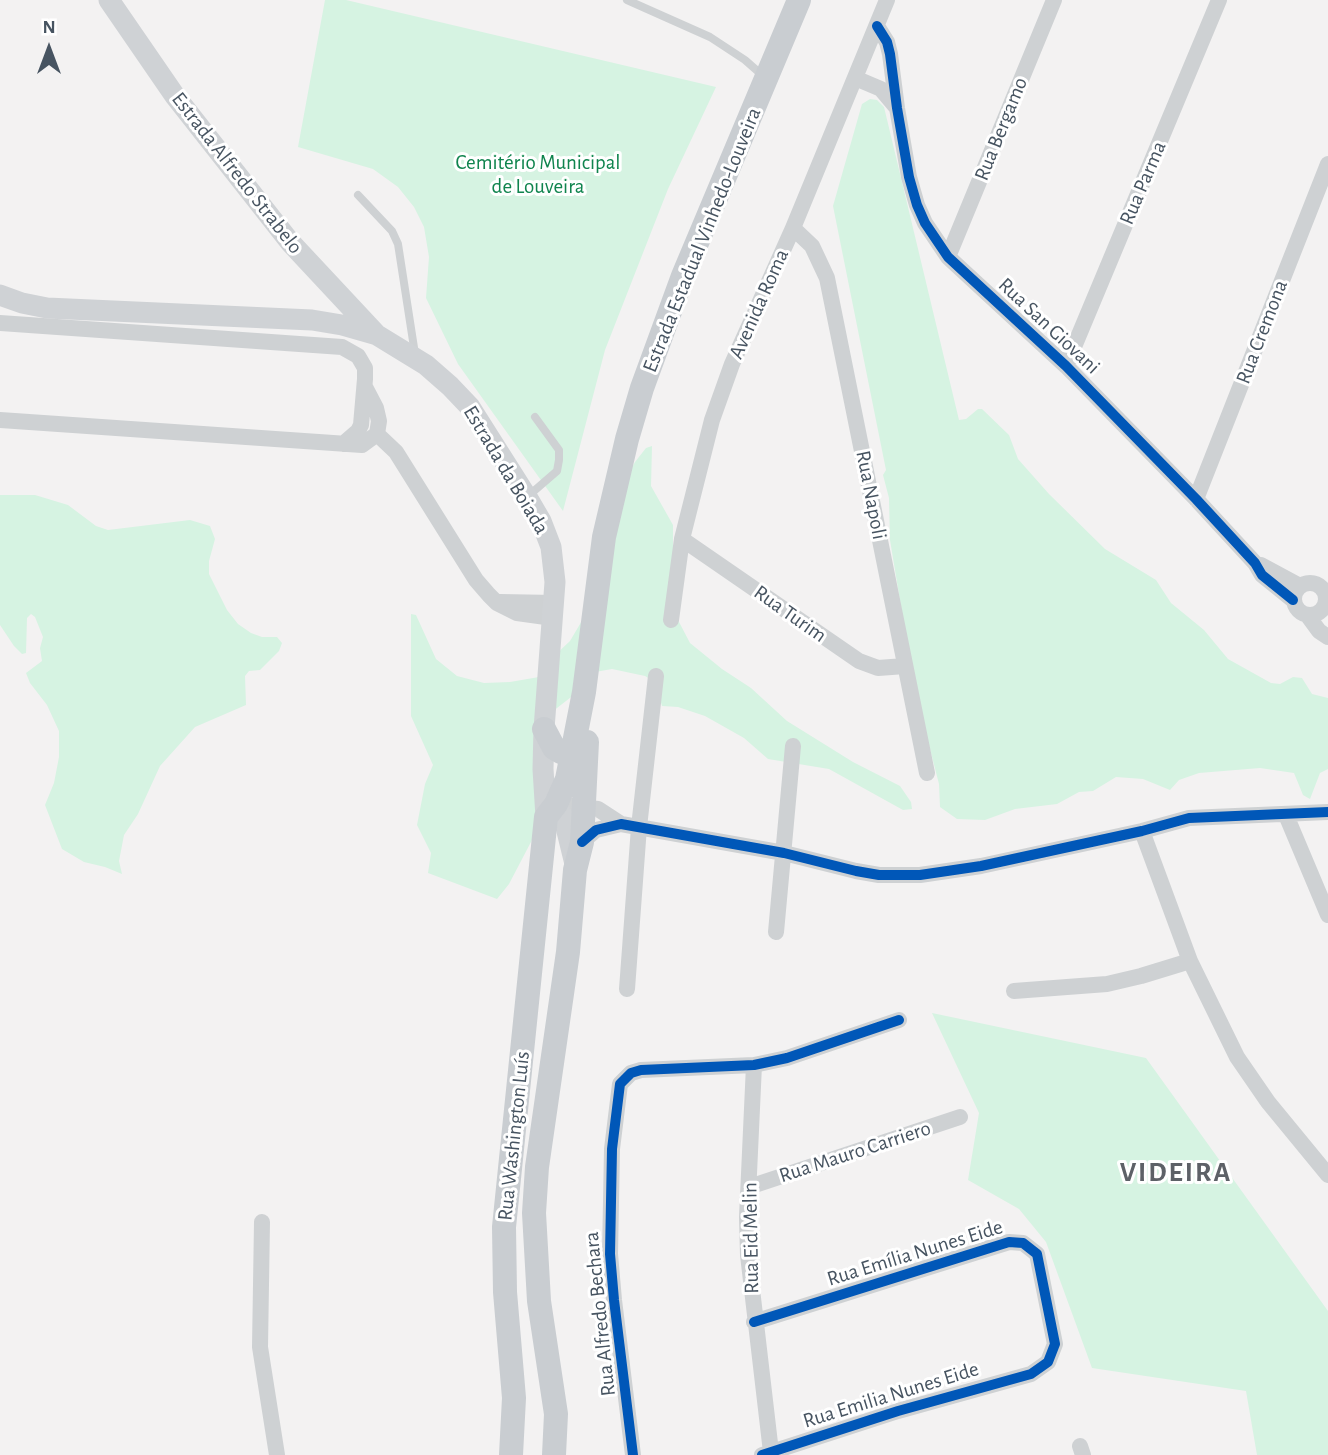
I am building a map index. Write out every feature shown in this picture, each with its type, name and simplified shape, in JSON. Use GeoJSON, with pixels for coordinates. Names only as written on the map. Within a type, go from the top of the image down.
{"type":"FeatureCollection","features":[{"type":"Feature","properties":{"kind":"main road","name":"Estrada Alfredo Strabelo"},"geometry":{"type":"LineString","coordinates":[[109,0],[175,96],[290,242],[377,335]]}},
{"type":"Feature","properties":{"kind":"main road","name":"Estrada Estadual Vinhedo-Louveira"},"geometry":{"type":"LineString","coordinates":[[584,692],[604,537],[627,439],[659,337],[799,0]]}},
{"type":"Feature","properties":{"kind":"main road"},"geometry":{"type":"LineString","coordinates":[[312,320],[321,304],[325,282]]}},
{"type":"Feature","properties":{"kind":"main road","name":"Estrada da Boiada"},"geometry":{"type":"LineString","coordinates":[[0,295],[47,308],[312,320],[342,325],[377,335],[415,357],[450,386],[470,407],[527,497],[541,521],[551,547],[555,582],[554,611],[544,729],[549,802]]}},
{"type":"Feature","properties":{"kind":"main road"},"geometry":{"type":"LineString","coordinates":[[554,1455],[556,1414],[539,1301],[534,1213],[537,1167],[568,952],[575,870],[582,842],[587,744],[584,692]]}},
{"type":"Feature","properties":{"kind":"main road","name":"Rua Washington Luís"},"geometry":{"type":"LineString","coordinates":[[511,1455],[514,1398],[505,1293],[504,1227],[549,802],[567,779],[584,692]]}},
{"type":"Feature","properties":{"kind":"main road"},"geometry":{"type":"LineString","coordinates":[[544,729],[554,748],[561,752],[574,749]]}},
{"type":"Feature","properties":{"kind":"main road"},"geometry":{"type":"LineString","coordinates":[[549,802],[568,831],[575,870]]}},
{"type":"Feature","properties":{"kind":"main road"},"geometry":{"type":"LineString","coordinates":[[537,914],[571,916]]}},
{"type":"Feature","properties":{"kind":"street","name":"Avenida Roma"},"geometry":{"type":"LineString","coordinates":[[671,620],[682,539],[712,420],[732,364],[793,228],[887,0]]}},
{"type":"Feature","properties":{"kind":"street","name":"Rua Bergamo"},"geometry":{"type":"LineString","coordinates":[[948,257],[1054,0]]}},
{"type":"Feature","properties":{"kind":"street","name":"Rua Parma"},"geometry":{"type":"LineString","coordinates":[[1066,366],[1219,0]]}},
{"type":"Feature","properties":{"kind":"street","name":"Rua San Giovani"},"geometry":{"type":"LineString","coordinates":[[877,26],[890,54],[909,177],[917,205],[925,223],[948,257],[1066,366],[1255,563],[1297,593]]}},
{"type":"Feature","properties":{"kind":"street"},"geometry":{"type":"LineString","coordinates":[[855,78],[876,85],[897,108]]}},
{"type":"Feature","properties":{"kind":"street","name":"Rua Cremona"},"geometry":{"type":"LineString","coordinates":[[1196,499],[1328,164]]}},
{"type":"Feature","properties":{"kind":"street","name":"Rua Napoli"},"geometry":{"type":"LineString","coordinates":[[793,228],[812,246],[827,278],[927,774]]}},
{"type":"Feature","properties":{"kind":"street"},"geometry":{"type":"LineString","coordinates":[[0,323],[342,347],[358,356],[365,368],[361,425],[343,444]]}},
{"type":"Feature","properties":{"kind":"street"},"geometry":{"type":"LineString","coordinates":[[365,386],[378,414],[377,433],[396,453],[476,580],[497,603],[554,611]]}},
{"type":"Feature","properties":{"kind":"street"},"geometry":{"type":"LineString","coordinates":[[0,420],[362,445],[377,433]]}},
{"type":"Feature","properties":{"kind":"street","name":"Rua Turim"},"geometry":{"type":"LineString","coordinates":[[682,539],[859,661],[878,668],[905,666]]}},
{"type":"Feature","properties":{"kind":"street"},"geometry":{"type":"LineString","coordinates":[[1319,615],[1298,610],[1297,593],[1310,583],[1326,585],[1326,600],[1319,615],[1319,631],[1328,637]]}},
{"type":"Feature","properties":{"kind":"street"},"geometry":{"type":"LineString","coordinates":[[627,989],[639,827],[656,676]]}},
{"type":"Feature","properties":{"kind":"street"},"geometry":{"type":"LineString","coordinates":[[776,932],[793,746]]}},
{"type":"Feature","properties":{"kind":"street"},"geometry":{"type":"LineString","coordinates":[[549,802],[598,809],[621,824]]}},
{"type":"Feature","properties":{"kind":"street"},"geometry":{"type":"LineString","coordinates":[[582,842],[596,830],[621,824],[784,853],[856,871],[920,875],[981,866],[1189,818],[1328,812]]}},
{"type":"Feature","properties":{"kind":"street"},"geometry":{"type":"LineString","coordinates":[[1286,815],[1328,915]]}},
{"type":"Feature","properties":{"kind":"street"},"geometry":{"type":"LineString","coordinates":[[1142,831],[1190,961],[1237,1056],[1268,1102],[1328,1175]]}},
{"type":"Feature","properties":{"kind":"street"},"geometry":{"type":"LineString","coordinates":[[1014,991],[1107,984],[1190,961]]}},
{"type":"Feature","properties":{"kind":"street","name":"Rua Alfredo Bechara"},"geometry":{"type":"LineString","coordinates":[[633,1455],[610,1254],[612,1149],[620,1084],[631,1073],[641,1070],[754,1065],[786,1058],[899,1020]]}},
{"type":"Feature","properties":{"kind":"street","name":"Rua Eid Melin"},"geometry":{"type":"LineString","coordinates":[[754,1065],[748,1255],[767,1453]]}},
{"type":"Feature","properties":{"kind":"street","name":"Rua Mauro Carriero"},"geometry":{"type":"LineString","coordinates":[[749,1186],[960,1117]]}},
{"type":"Feature","properties":{"kind":"street"},"geometry":{"type":"LineString","coordinates":[[262,1222],[260,1347],[277,1455]]}},
{"type":"Feature","properties":{"kind":"street","name":"Rua Emília Nunes Eide"},"geometry":{"type":"LineString","coordinates":[[754,1322],[996,1245],[1023,1243],[1037,1254],[1055,1344],[1048,1362],[1031,1374]]}},
{"type":"Feature","properties":{"kind":"street","name":"Rua Emilia Nunes Eide"},"geometry":{"type":"LineString","coordinates":[[767,1453],[898,1411],[1031,1374]]}},
{"type":"Feature","properties":{"kind":"lane"},"geometry":{"type":"LineString","coordinates":[[627,0],[710,37],[745,60],[767,79]]}},
{"type":"Feature","properties":{"kind":"lane"},"geometry":{"type":"LineString","coordinates":[[358,195],[392,231],[398,244],[415,357]]}},
{"type":"Feature","properties":{"kind":"lane"},"geometry":{"type":"LineString","coordinates":[[527,497],[557,471],[559,460],[559,450],[535,417]]}},
{"type":"Feature","properties":{"kind":"green space","name":"Cemitério Municipal de Louveira"},"geometry":{"type":"Polygon","coordinates":[[[325,0],[346,0],[716,87],[668,189],[605,350],[563,511],[458,364],[426,298],[429,257],[424,227],[414,207],[398,187],[373,169],[298,147],[325,0]]]}},
{"type":"Feature","properties":{"kind":"green space"},"geometry":{"type":"Polygon","coordinates":[[[870,99],[877,100],[884,107],[959,420],[966,419],[978,409],[982,409],[1009,435],[1018,459],[1049,494],[1105,549],[1156,580],[1171,603],[1204,630],[1228,659],[1271,683],[1280,684],[1293,677],[1302,678],[1312,694],[1328,698],[1328,769],[1320,773],[1310,799],[1303,795],[1294,773],[1260,768],[1199,773],[1179,780],[1170,790],[1143,779],[1116,777],[1093,791],[1079,792],[1057,804],[1015,809],[985,820],[957,819],[940,807],[939,784],[915,691],[890,540],[889,498],[883,475],[886,470],[833,206],[862,104],[870,99]]]}},
{"type":"Feature","properties":{"kind":"green space"},"geometry":{"type":"Polygon","coordinates":[[[652,446],[651,486],[673,525],[673,597],[679,622],[690,643],[751,688],[787,721],[853,762],[900,786],[911,802],[912,809],[903,810],[829,769],[768,759],[744,738],[705,716],[678,707],[662,706],[655,682],[645,676],[612,669],[595,672],[575,694],[539,722],[538,805],[532,840],[509,884],[497,899],[428,873],[431,853],[417,825],[425,784],[433,765],[411,716],[411,614],[416,615],[436,659],[457,676],[484,683],[539,677],[552,658],[570,641],[583,619],[603,522],[635,462],[646,448],[652,446]]]}},
{"type":"Feature","properties":{"kind":"green space"},"geometry":{"type":"Polygon","coordinates":[[[0,495],[35,495],[68,505],[96,526],[108,530],[190,520],[210,526],[215,539],[209,561],[209,574],[227,610],[238,624],[251,633],[262,637],[277,637],[282,643],[279,651],[260,670],[249,671],[245,676],[246,705],[195,727],[160,766],[138,814],[124,835],[119,861],[122,874],[84,862],[62,849],[45,805],[54,783],[59,757],[59,731],[47,705],[30,683],[26,673],[42,661],[40,648],[43,637],[35,617],[31,614],[27,618],[26,653],[22,654],[0,625],[0,495]]]}},
{"type":"Feature","properties":{"kind":"green space"},"geometry":{"type":"Polygon","coordinates":[[[932,1013],[1146,1058],[1328,1311],[1328,1455],[1257,1455],[1246,1391],[1092,1368],[1046,1242],[1019,1209],[968,1180],[979,1113],[932,1013]]]}},
{"type":"Feature","properties":{"kind":"cycle path"},"geometry":{"type":"LineString","coordinates":[[877,26],[887,42],[890,54],[909,177],[917,205],[925,223],[948,257],[1066,366],[1196,499],[1255,563],[1262,575],[1293,600]]}},
{"type":"Feature","properties":{"kind":"cycle path"},"geometry":{"type":"LineString","coordinates":[[582,842],[596,830],[621,824],[784,853],[879,875],[920,875],[981,866],[1189,818],[1328,812]]}},
{"type":"Feature","properties":{"kind":"cycle path"},"geometry":{"type":"LineString","coordinates":[[633,1455],[610,1254],[612,1149],[620,1084],[631,1073],[641,1070],[754,1065],[787,1058],[899,1020]]}},
{"type":"Feature","properties":{"kind":"cycle path"},"geometry":{"type":"LineString","coordinates":[[754,1322],[1009,1242],[1023,1243],[1037,1254],[1055,1344],[1048,1362],[1031,1374],[898,1411],[762,1455]]}},
{"type":"Feature","properties":{"kind":"district","name":"VIDEIRA"},"geometry":{"type":"Point","coordinates":[1176,1173]}}]}
